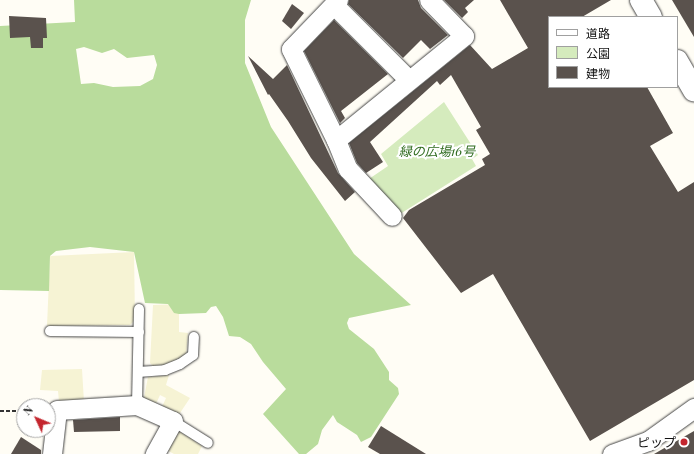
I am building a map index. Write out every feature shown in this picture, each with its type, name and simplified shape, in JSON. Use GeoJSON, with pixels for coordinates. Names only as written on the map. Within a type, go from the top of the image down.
{"type":"FeatureCollection","features":[{"type":"Feature","properties":{"kind":"street"},"geometry":{"type":"LineString","coordinates":[[336,140],[408,79],[464,36],[429,0]]}},
{"type":"Feature","properties":{"kind":"street"},"geometry":{"type":"LineString","coordinates":[[641,0],[650,16]]}},
{"type":"Feature","properties":{"kind":"street"},"geometry":{"type":"LineString","coordinates":[[392,216],[348,169],[336,140],[291,48],[336,2],[408,79]]}},
{"type":"Feature","properties":{"kind":"street"},"geometry":{"type":"LineString","coordinates":[[678,63],[694,90]]}},
{"type":"Feature","properties":{"kind":"street"},"geometry":{"type":"LineString","coordinates":[[56,410],[137,405],[173,421],[155,454]]}},
{"type":"Feature","properties":{"kind":"street"},"geometry":{"type":"LineString","coordinates":[[612,454],[648,441],[694,408]]}},
{"type":"Feature","properties":{"kind":"street"},"geometry":{"type":"LineString","coordinates":[[52,438],[52,454]]}},
{"type":"Feature","properties":{"kind":"lane"},"geometry":{"type":"LineString","coordinates":[[137,405],[139,309]]}},
{"type":"Feature","properties":{"kind":"lane"},"geometry":{"type":"LineString","coordinates":[[50,331],[139,332]]}},
{"type":"Feature","properties":{"kind":"lane"},"geometry":{"type":"LineString","coordinates":[[138,372],[165,370],[180,364],[193,355],[194,337]]}},
{"type":"Feature","properties":{"kind":"lane"},"geometry":{"type":"LineString","coordinates":[[173,421],[208,443]]}},
{"type":"Feature","properties":{"kind":"path"},"geometry":{"type":"LineString","coordinates":[[0,411],[16,411]]}},
{"type":"Feature","properties":{"kind":"shaded area"},"geometry":{"type":"Polygon","coordinates":[[[134,252],[135,320],[130,325],[47,326],[50,256],[134,252]]]}},
{"type":"Feature","properties":{"kind":"shaded area"},"geometry":{"type":"Polygon","coordinates":[[[179,304],[179,332],[188,333],[186,355],[166,366],[153,366],[150,363],[153,305],[179,304]]]}},
{"type":"Feature","properties":{"kind":"shaded area"},"geometry":{"type":"Polygon","coordinates":[[[82,369],[84,402],[59,402],[58,391],[40,390],[42,370],[82,369]]]}},
{"type":"Feature","properties":{"kind":"shaded area"},"geometry":{"type":"Polygon","coordinates":[[[169,375],[166,385],[190,398],[180,413],[173,415],[161,409],[166,398],[160,395],[155,406],[144,398],[148,377],[169,375]]]}},
{"type":"Feature","properties":{"kind":"shaded area"},"geometry":{"type":"Polygon","coordinates":[[[179,431],[202,446],[198,454],[174,454],[163,448],[172,433],[179,431]]]}},
{"type":"Feature","properties":{"kind":"green space"},"geometry":{"type":"Polygon","coordinates":[[[74,0],[251,0],[245,20],[245,63],[271,127],[354,254],[411,305],[349,318],[347,323],[349,329],[374,349],[389,372],[389,380],[398,388],[399,394],[371,437],[361,442],[357,435],[337,422],[333,415],[322,430],[318,444],[306,454],[299,454],[263,414],[286,389],[263,362],[251,344],[240,337],[229,336],[223,317],[216,306],[211,307],[206,313],[179,314],[174,313],[168,304],[145,303],[134,252],[90,247],[56,251],[50,256],[49,291],[0,290],[0,26],[75,22],[74,0]],[[84,47],[76,49],[81,84],[94,83],[113,87],[140,86],[153,79],[157,65],[154,55],[127,58],[114,49],[102,53],[84,47]]]}},
{"type":"Feature","properties":{"kind":"green space","name":"緑の広場16号"},"geometry":{"type":"Polygon","coordinates":[[[444,102],[478,155],[472,159],[476,166],[400,214],[366,181],[388,166],[381,154],[444,102]]]}},
{"type":"Feature","properties":{"kind":"building"},"geometry":{"type":"Polygon","coordinates":[[[349,0],[418,0],[421,8],[448,35],[430,49],[421,40],[403,58],[348,4],[349,0]]]}},
{"type":"Feature","properties":{"kind":"building"},"geometry":{"type":"Polygon","coordinates":[[[444,0],[474,0],[465,8],[468,12],[462,18],[444,0]]]}},
{"type":"Feature","properties":{"kind":"building"},"geometry":{"type":"Polygon","coordinates":[[[500,0],[611,0],[584,16],[548,16],[548,88],[648,88],[673,133],[650,146],[678,192],[694,182],[694,380],[590,441],[493,274],[461,293],[403,218],[409,210],[485,165],[482,159],[490,154],[476,130],[481,127],[451,75],[440,85],[437,81],[370,142],[383,162],[366,173],[357,163],[349,143],[470,45],[492,69],[528,48],[500,0]]]}},
{"type":"Feature","properties":{"kind":"building"},"geometry":{"type":"Polygon","coordinates":[[[672,0],[694,0],[694,37],[672,0]]]}},
{"type":"Feature","properties":{"kind":"building"},"geometry":{"type":"Polygon","coordinates":[[[292,4],[304,13],[291,29],[282,21],[292,4]]]}},
{"type":"Feature","properties":{"kind":"building"},"geometry":{"type":"Polygon","coordinates":[[[9,16],[46,18],[47,38],[43,38],[43,48],[31,48],[30,37],[10,38],[9,16]]]}},
{"type":"Feature","properties":{"kind":"building"},"geometry":{"type":"Polygon","coordinates":[[[334,20],[388,74],[341,111],[345,118],[340,123],[304,51],[334,20]]]}},
{"type":"Feature","properties":{"kind":"building"},"geometry":{"type":"Polygon","coordinates":[[[248,56],[273,79],[287,65],[338,173],[355,192],[345,201],[311,158],[288,121],[269,94],[268,95],[248,56]]]}},
{"type":"Feature","properties":{"kind":"building"},"geometry":{"type":"Polygon","coordinates":[[[120,417],[120,431],[74,432],[73,420],[120,417]]]}},
{"type":"Feature","properties":{"kind":"building"},"geometry":{"type":"Polygon","coordinates":[[[381,426],[426,454],[380,454],[368,447],[381,426]]]}},
{"type":"Feature","properties":{"kind":"building","name":"ピップ"},"geometry":{"type":"Polygon","coordinates":[[[694,431],[694,454],[654,454],[694,431]]]}},
{"type":"Feature","properties":{"kind":"building"},"geometry":{"type":"Polygon","coordinates":[[[20,438],[41,450],[41,454],[11,454],[20,438]]]}},
{"type":"Feature","properties":{"kind":"place","name":"ピップ"},"geometry":{"type":"Point","coordinates":[684,442]}}]}
